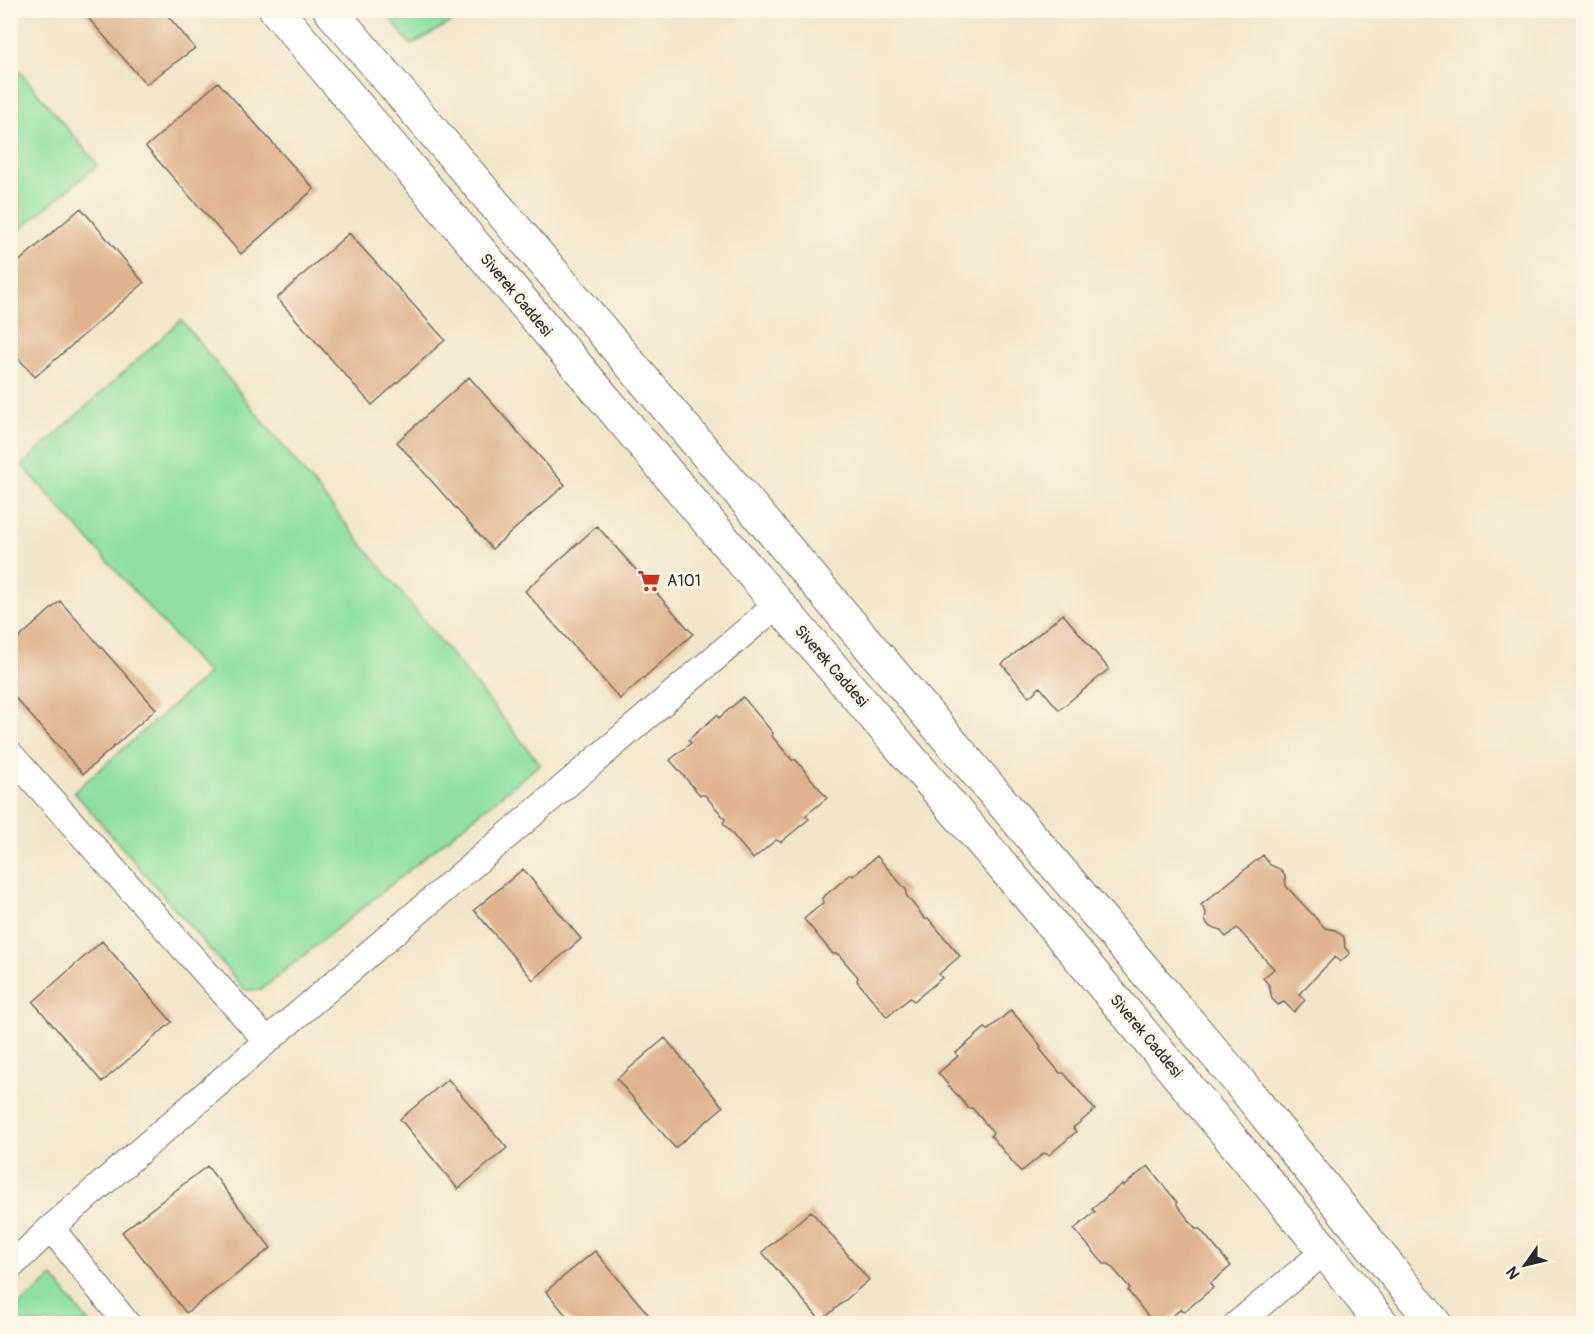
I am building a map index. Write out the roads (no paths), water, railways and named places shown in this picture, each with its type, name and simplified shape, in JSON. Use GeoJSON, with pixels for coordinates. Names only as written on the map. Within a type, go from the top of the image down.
{"type":"FeatureCollection","features":[{"type":"Feature","properties":{"kind":"main road","name":"Siverek Caddesi"},"geometry":{"type":"LineString","coordinates":[[276,10],[1029,897],[1325,1251],[1382,1323]]}},
{"type":"Feature","properties":{"kind":"main road"},"geometry":{"type":"LineString","coordinates":[[330,10],[1236,1078],[1435,1323]]}},
{"type":"Feature","properties":{"kind":"street"},"geometry":{"type":"LineString","coordinates":[[10,1267],[51,1228],[267,1041],[778,604]]}},
{"type":"Feature","properties":{"kind":"street"},"geometry":{"type":"LineString","coordinates":[[10,754],[267,1041]]}},
{"type":"Feature","properties":{"kind":"street"},"geometry":{"type":"LineString","coordinates":[[51,1228],[127,1323]]}},
{"type":"Feature","properties":{"kind":"street"},"geometry":{"type":"LineString","coordinates":[[1237,1323],[1325,1251]]}},
{"type":"Feature","properties":{"kind":"place","name":"A101"},"geometry":{"type":"Point","coordinates":[649,581]}}]}
